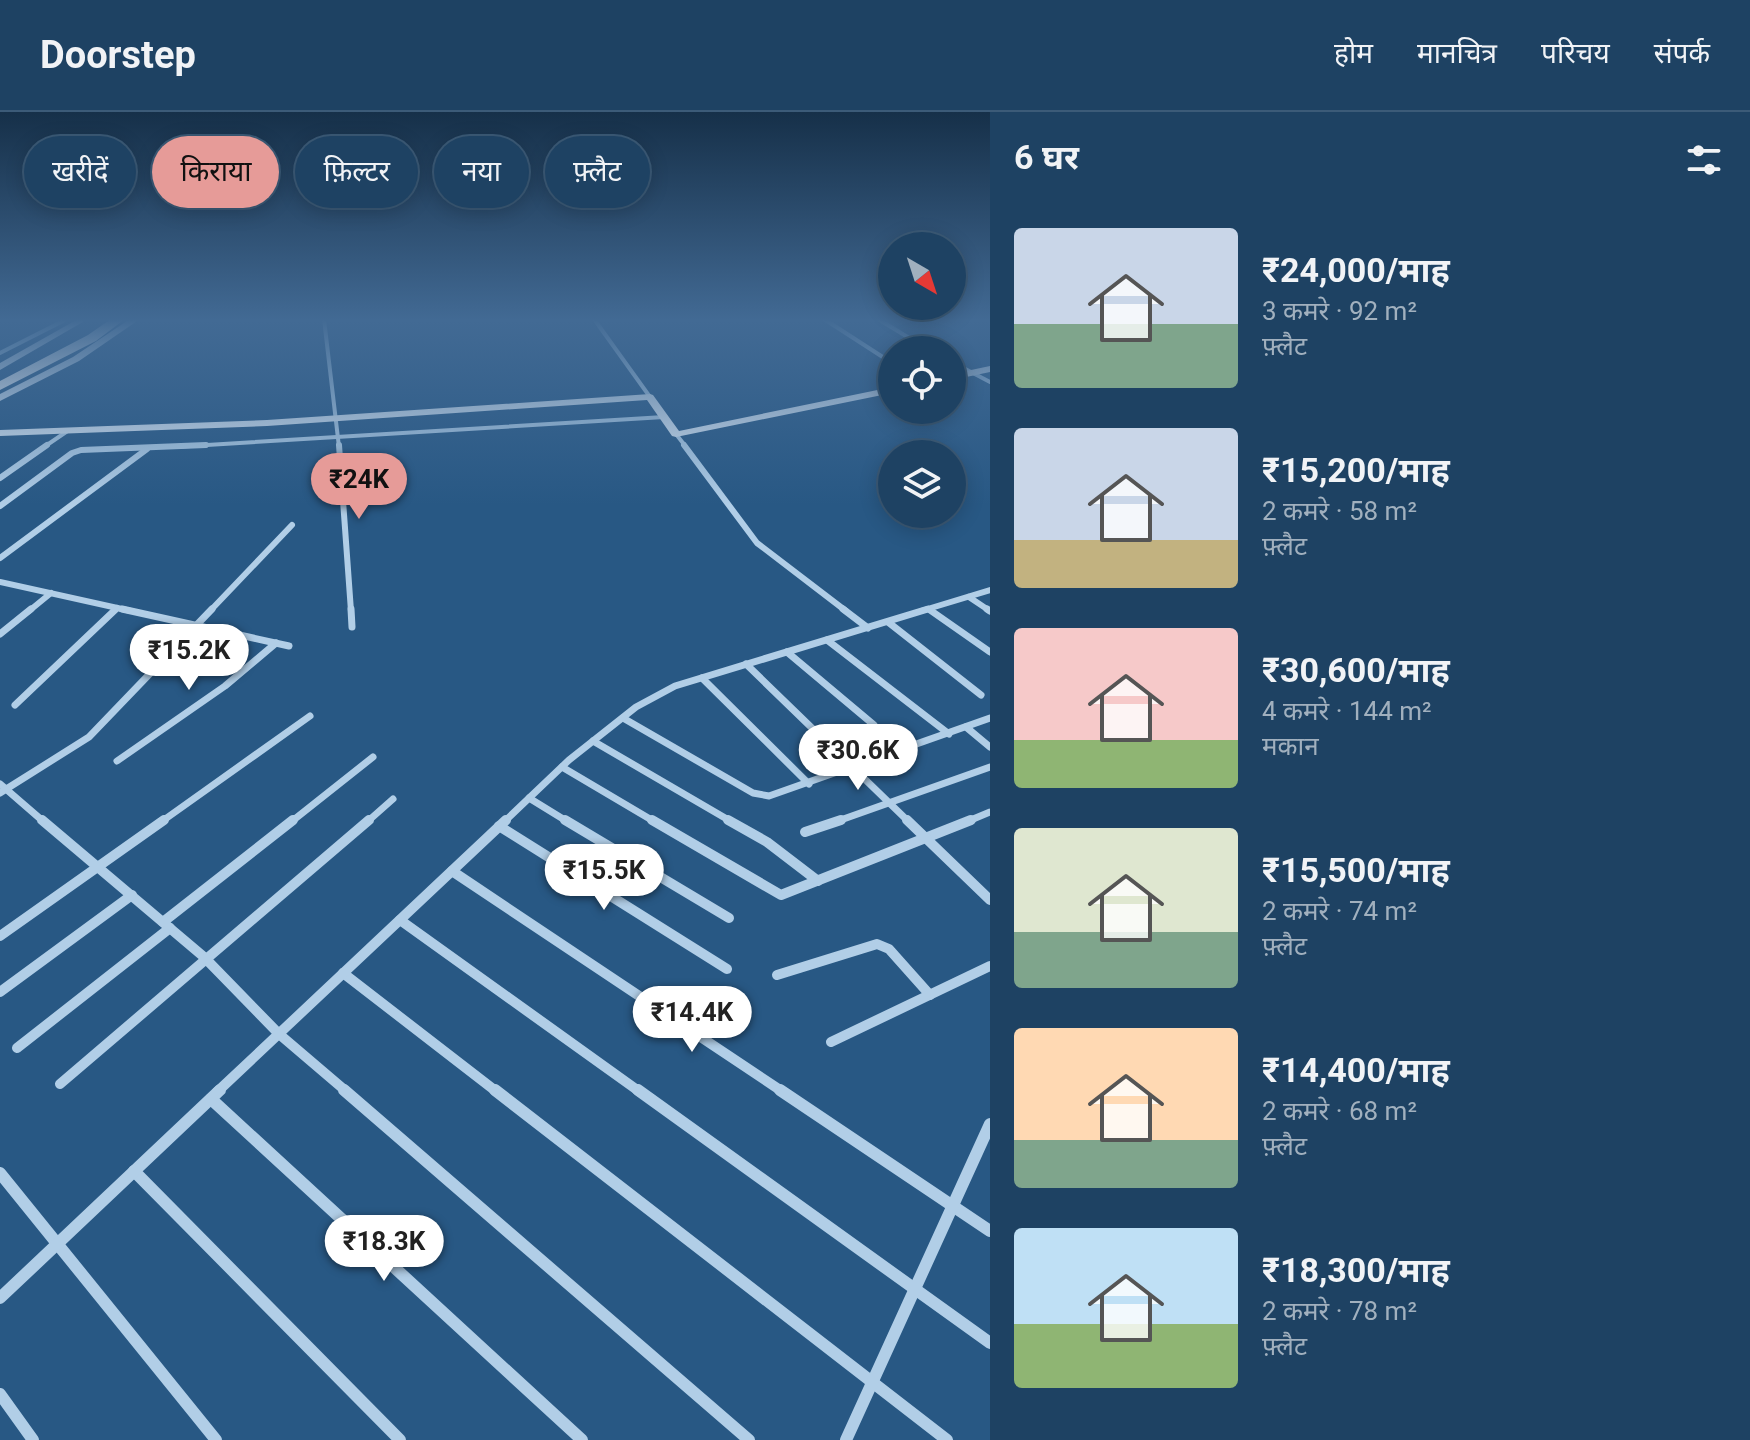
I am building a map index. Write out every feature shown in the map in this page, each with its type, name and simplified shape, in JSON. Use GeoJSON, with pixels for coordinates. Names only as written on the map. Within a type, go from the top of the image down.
{"type":"FeatureCollection","features":[{"type":"Feature","properties":{"kind":"street"},"geometry":{"type":"LineString","coordinates":[[0,398],[33,381]]}},
{"type":"Feature","properties":{"kind":"street"},"geometry":{"type":"LineString","coordinates":[[332,381],[352,627]]}},
{"type":"Feature","properties":{"kind":"street"},"geometry":{"type":"LineString","coordinates":[[638,381],[757,543],[868,628]]}},
{"type":"Feature","properties":{"kind":"street"},"geometry":{"type":"LineString","coordinates":[[676,434],[878,393]]}},
{"type":"Feature","properties":{"kind":"street"},"geometry":{"type":"LineString","coordinates":[[3,435],[337,418],[650,397]]}},
{"type":"Feature","properties":{"kind":"street"},"geometry":{"type":"LineString","coordinates":[[0,506],[76,451],[664,417]]}},
{"type":"Feature","properties":{"kind":"street"},"geometry":{"type":"LineString","coordinates":[[0,478],[69,430]]}},
{"type":"Feature","properties":{"kind":"street"},"geometry":{"type":"LineString","coordinates":[[0,558],[147,449]]}},
{"type":"Feature","properties":{"kind":"street"},"geometry":{"type":"LineString","coordinates":[[292,525],[89,737],[2,789],[204,957],[279,1034],[749,1440]]}},
{"type":"Feature","properties":{"kind":"street"},"geometry":{"type":"LineString","coordinates":[[0,582],[289,646]]}},
{"type":"Feature","properties":{"kind":"street"},"geometry":{"type":"LineString","coordinates":[[0,1298],[562,767],[623,718],[675,686],[990,590]]}},
{"type":"Feature","properties":{"kind":"street"},"geometry":{"type":"LineString","coordinates":[[0,634],[51,593]]}},
{"type":"Feature","properties":{"kind":"street"},"geometry":{"type":"LineString","coordinates":[[969,597],[990,611]]}},
{"type":"Feature","properties":{"kind":"street"},"geometry":{"type":"LineString","coordinates":[[15,705],[117,608]]}},
{"type":"Feature","properties":{"kind":"street"},"geometry":{"type":"LineString","coordinates":[[930,610],[990,652]]}},
{"type":"Feature","properties":{"kind":"street"},"geometry":{"type":"LineString","coordinates":[[888,622],[981,695]]}},
{"type":"Feature","properties":{"kind":"street"},"geometry":{"type":"LineString","coordinates":[[827,640],[949,734]]}},
{"type":"Feature","properties":{"kind":"street"},"geometry":{"type":"LineString","coordinates":[[117,761],[225,686],[276,643]]}},
{"type":"Feature","properties":{"kind":"street"},"geometry":{"type":"LineString","coordinates":[[787,652],[874,725]]}},
{"type":"Feature","properties":{"kind":"street"},"geometry":{"type":"LineString","coordinates":[[746,664],[856,767],[990,900]]}},
{"type":"Feature","properties":{"kind":"street"},"geometry":{"type":"LineString","coordinates":[[702,678],[809,784]]}},
{"type":"Feature","properties":{"kind":"street"},"geometry":{"type":"LineString","coordinates":[[0,936],[310,716]]}},
{"type":"Feature","properties":{"kind":"street"},"geometry":{"type":"LineString","coordinates":[[623,718],[761,796],[778,795],[990,718]]}},
{"type":"Feature","properties":{"kind":"street"},"geometry":{"type":"LineString","coordinates":[[966,727],[990,747]]}},
{"type":"Feature","properties":{"kind":"street"},"geometry":{"type":"LineString","coordinates":[[593,741],[767,842],[818,881]]}},
{"type":"Feature","properties":{"kind":"street"},"geometry":{"type":"LineString","coordinates":[[17,1048],[373,757]]}},
{"type":"Feature","properties":{"kind":"street"},"geometry":{"type":"LineString","coordinates":[[562,767],[773,893],[785,894],[990,812]]}},
{"type":"Feature","properties":{"kind":"street"},"geometry":{"type":"LineString","coordinates":[[805,832],[990,767]]}},
{"type":"Feature","properties":{"kind":"street"},"geometry":{"type":"LineString","coordinates":[[529,798],[729,918]]}},
{"type":"Feature","properties":{"kind":"street"},"geometry":{"type":"LineString","coordinates":[[60,1084],[204,957],[393,799]]}},
{"type":"Feature","properties":{"kind":"street"},"geometry":{"type":"LineString","coordinates":[[499,826],[727,969]]}},
{"type":"Feature","properties":{"kind":"street"},"geometry":{"type":"LineString","coordinates":[[452,871],[990,1231]]}},
{"type":"Feature","properties":{"kind":"street"},"geometry":{"type":"LineString","coordinates":[[0,992],[132,895]]}},
{"type":"Feature","properties":{"kind":"street"},"geometry":{"type":"LineString","coordinates":[[400,920],[990,1343]]}},
{"type":"Feature","properties":{"kind":"street"},"geometry":{"type":"LineString","coordinates":[[777,975],[877,944],[889,949],[930,995]]}},
{"type":"Feature","properties":{"kind":"street"},"geometry":{"type":"LineString","coordinates":[[831,1042],[990,966]]}},
{"type":"Feature","properties":{"kind":"street"},"geometry":{"type":"LineString","coordinates":[[343,973],[947,1440]]}},
{"type":"Feature","properties":{"kind":"street"},"geometry":{"type":"LineString","coordinates":[[211,1099],[582,1440]]}},
{"type":"Feature","properties":{"kind":"street"},"geometry":{"type":"LineString","coordinates":[[846,1440],[988,1132]]}},
{"type":"Feature","properties":{"kind":"street"},"geometry":{"type":"LineString","coordinates":[[134,1171],[400,1440]]}},
{"type":"Feature","properties":{"kind":"street"},"geometry":{"type":"LineString","coordinates":[[0,1173],[216,1440]]}},
{"type":"Feature","properties":{"kind":"street"},"geometry":{"type":"LineString","coordinates":[[0,1394],[33,1440]]}}]}
